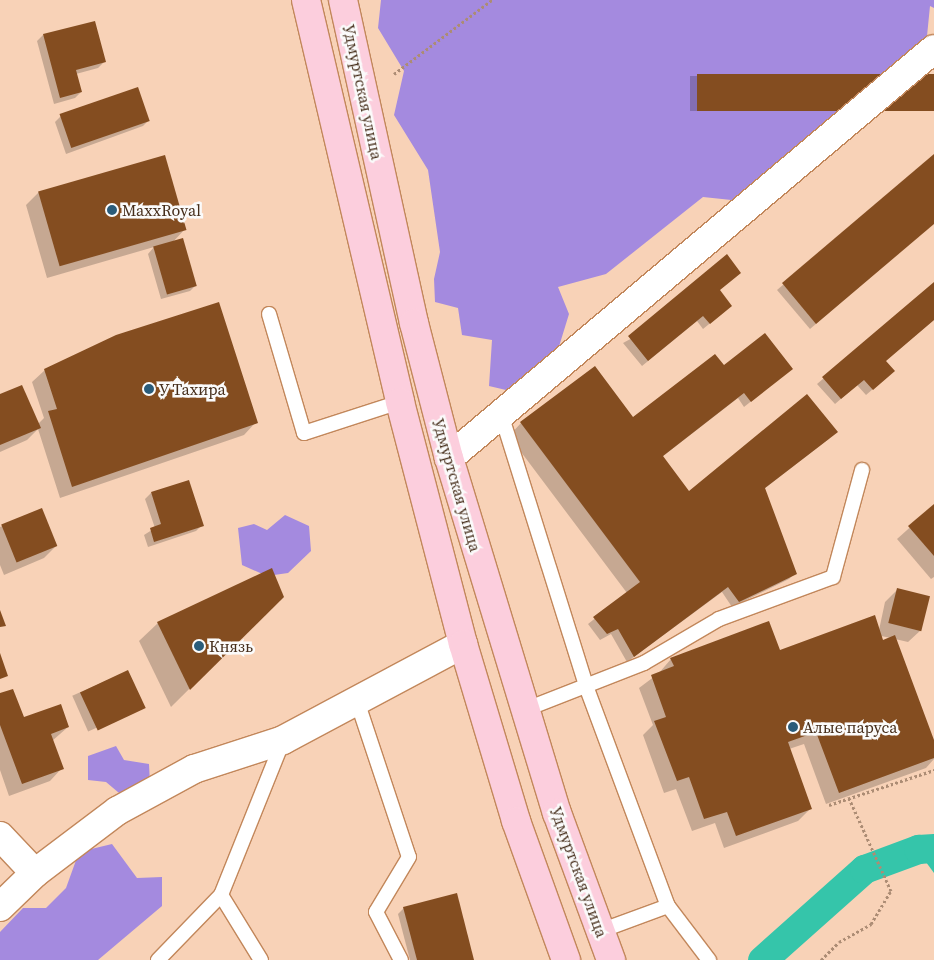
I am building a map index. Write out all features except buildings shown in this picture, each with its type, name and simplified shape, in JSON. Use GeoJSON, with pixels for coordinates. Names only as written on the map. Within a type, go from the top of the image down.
{"type":"FeatureCollection","features":[{"type":"Feature","properties":{"kind":"main road","name":"Удмуртская улица"},"geometry":{"type":"LineString","coordinates":[[306,0],[400,402],[463,644],[516,821],[566,960]]}},
{"type":"Feature","properties":{"kind":"main road","name":"Удмуртская улица"},"geometry":{"type":"LineString","coordinates":[[343,0],[414,323],[449,458],[524,710],[557,812],[611,960]]}},
{"type":"Feature","properties":{"kind":"street"},"geometry":{"type":"LineString","coordinates":[[449,458],[934,49]]}},
{"type":"Feature","properties":{"kind":"street"},"geometry":{"type":"LineString","coordinates":[[0,907],[35,873],[117,811],[194,769],[284,740],[463,644]]}},
{"type":"Feature","properties":{"kind":"street"},"geometry":{"type":"LineString","coordinates":[[0,836],[35,873]]}},
{"type":"Feature","properties":{"kind":"lane"},"geometry":{"type":"LineString","coordinates":[[269,314],[304,434],[400,402]]}},
{"type":"Feature","properties":{"kind":"lane"},"geometry":{"type":"LineString","coordinates":[[500,414],[586,686],[668,906],[708,959]]}},
{"type":"Feature","properties":{"kind":"lane"},"geometry":{"type":"LineString","coordinates":[[524,710],[644,663],[719,619],[833,577],[862,470]]}},
{"type":"Feature","properties":{"kind":"lane"},"geometry":{"type":"LineString","coordinates":[[357,701],[410,858],[376,912],[401,960]]}},
{"type":"Feature","properties":{"kind":"lane"},"geometry":{"type":"LineString","coordinates":[[158,960],[221,895],[284,740]]}},
{"type":"Feature","properties":{"kind":"lane"},"geometry":{"type":"LineString","coordinates":[[221,895],[261,960]]}},
{"type":"Feature","properties":{"kind":"lane"},"geometry":{"type":"LineString","coordinates":[[600,931],[668,906]]}},
{"type":"Feature","properties":{"kind":"path"},"geometry":{"type":"LineString","coordinates":[[394,74],[492,0]]}},
{"type":"Feature","properties":{"kind":"path"},"geometry":{"type":"LineString","coordinates":[[829,805],[934,770]]}},
{"type":"Feature","properties":{"kind":"path"},"geometry":{"type":"LineString","coordinates":[[820,960],[839,942],[871,924],[891,891],[849,798]]}},
{"type":"Feature","properties":{"kind":"shaded area"},"geometry":{"type":"Polygon","coordinates":[[[381,0],[934,0],[934,8],[930,6],[926,46],[741,201],[703,197],[606,274],[558,287],[569,314],[557,353],[506,390],[489,386],[492,340],[462,335],[458,308],[435,302],[434,279],[440,252],[428,170],[394,115],[404,71],[378,28],[381,0]]]}},
{"type":"Feature","properties":{"kind":"shaded area"},"geometry":{"type":"Polygon","coordinates":[[[285,515],[309,526],[311,551],[288,573],[267,576],[242,565],[238,528],[254,524],[267,530],[285,515]]]}},
{"type":"Feature","properties":{"kind":"shaded area"},"geometry":{"type":"Polygon","coordinates":[[[116,746],[124,760],[149,764],[150,784],[125,798],[106,782],[88,780],[88,756],[116,746]]]}},
{"type":"Feature","properties":{"kind":"shaded area"},"geometry":{"type":"Polygon","coordinates":[[[112,844],[137,878],[162,877],[162,906],[98,960],[0,960],[0,932],[23,908],[46,908],[66,888],[79,852],[112,844]]]}},
{"type":"Feature","properties":{"kind":"water"},"geometry":{"type":"Polygon","coordinates":[[[934,835],[934,873],[923,858],[922,839],[934,835]]]}},
{"type":"Feature","properties":{"kind":"waterway"},"geometry":{"type":"LineString","coordinates":[[762,960],[864,869],[918,849],[934,848]]}},
{"type":"Feature","properties":{"kind":"place","name":"MaxxRoyal"},"geometry":{"type":"Point","coordinates":[112,210]}},
{"type":"Feature","properties":{"kind":"place","name":"У Тахира"},"geometry":{"type":"Point","coordinates":[149,389]}},
{"type":"Feature","properties":{"kind":"place","name":"Князь"},"geometry":{"type":"Point","coordinates":[199,646]}},
{"type":"Feature","properties":{"kind":"place","name":"Алые паруса"},"geometry":{"type":"Point","coordinates":[793,727]}}]}
